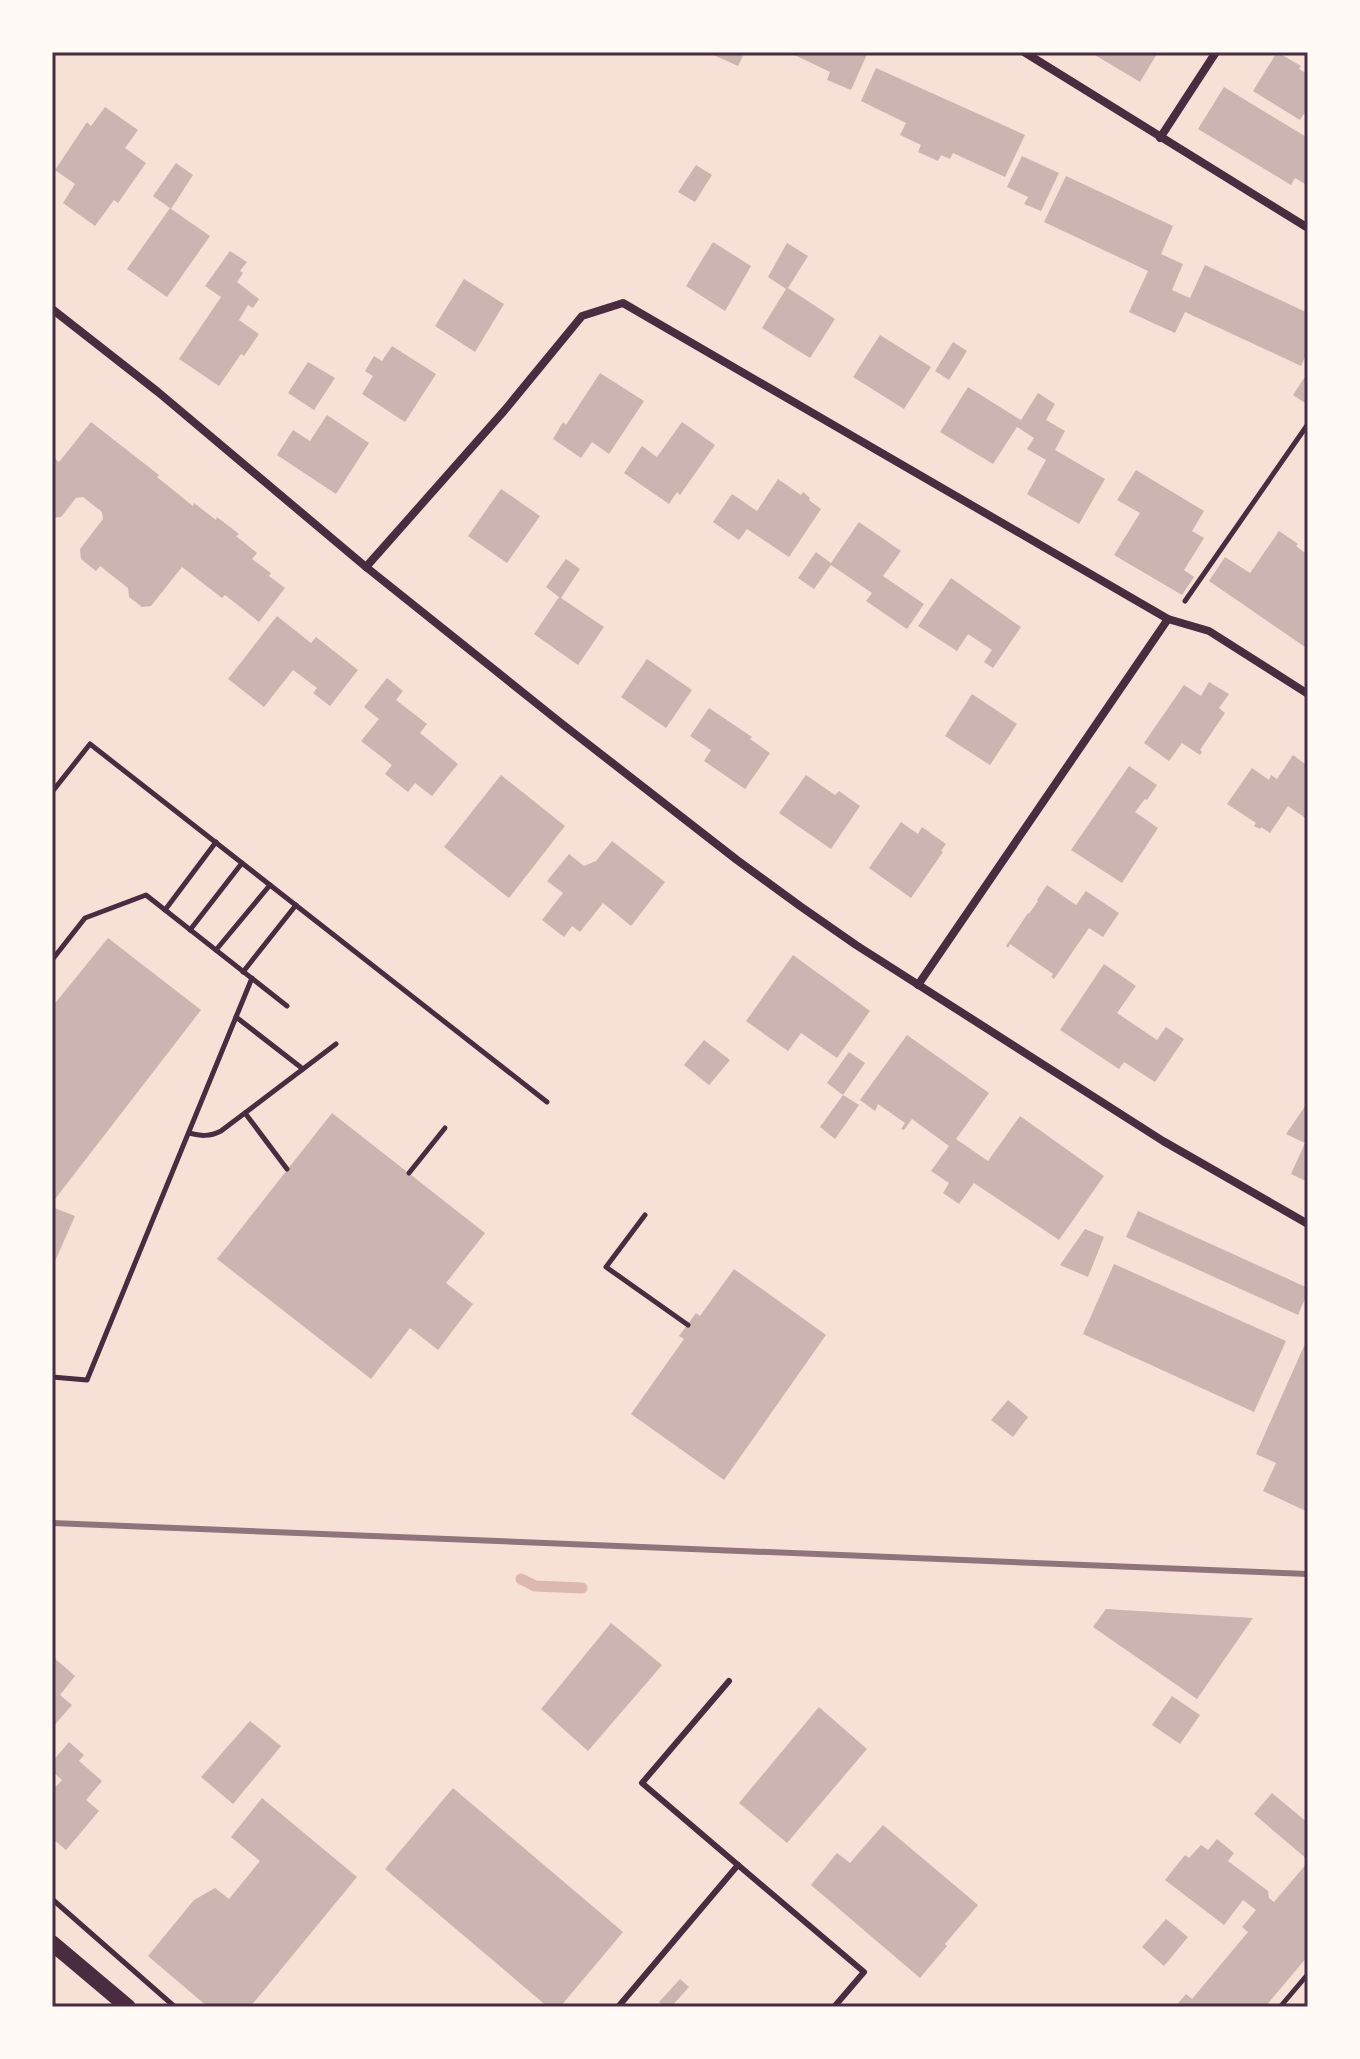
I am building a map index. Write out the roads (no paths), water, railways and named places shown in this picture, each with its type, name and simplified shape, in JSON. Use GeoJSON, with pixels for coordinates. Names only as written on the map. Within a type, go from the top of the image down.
{"type":"FeatureCollection","features":[{"type":"Feature","properties":{"kind":"main road"},"geometry":{"type":"LineString","coordinates":[[52,1943],[128,2007]]}},
{"type":"Feature","properties":{"kind":"street"},"geometry":{"type":"LineString","coordinates":[[1024,52],[1308,228]]}},
{"type":"Feature","properties":{"kind":"street"},"geometry":{"type":"LineString","coordinates":[[1160,138],[1216,52]]}},
{"type":"Feature","properties":{"kind":"street"},"geometry":{"type":"LineString","coordinates":[[366,567],[504,411],[582,316],[623,303],[1168,619],[1209,631],[1308,694]]}},
{"type":"Feature","properties":{"kind":"street"},"geometry":{"type":"LineString","coordinates":[[52,309],[158,392],[366,567],[737,860],[918,985],[1163,1141],[1308,1224]]}},
{"type":"Feature","properties":{"kind":"street"},"geometry":{"type":"LineString","coordinates":[[918,985],[1168,619]]}},
{"type":"Feature","properties":{"kind":"lane"},"geometry":{"type":"LineString","coordinates":[[729,1681],[642,1783],[864,1972],[834,2007]]}},
{"type":"Feature","properties":{"kind":"lane"},"geometry":{"type":"LineString","coordinates":[[618,2007],[738,1865]]}},
{"type":"Feature","properties":{"kind":"waterway"},"geometry":{"type":"LineString","coordinates":[[521,1579],[535,1586],[582,1588]]}},
{"type":"Feature","properties":{"kind":"railway"},"geometry":{"type":"LineString","coordinates":[[52,1523],[1308,1574]]}}]}
